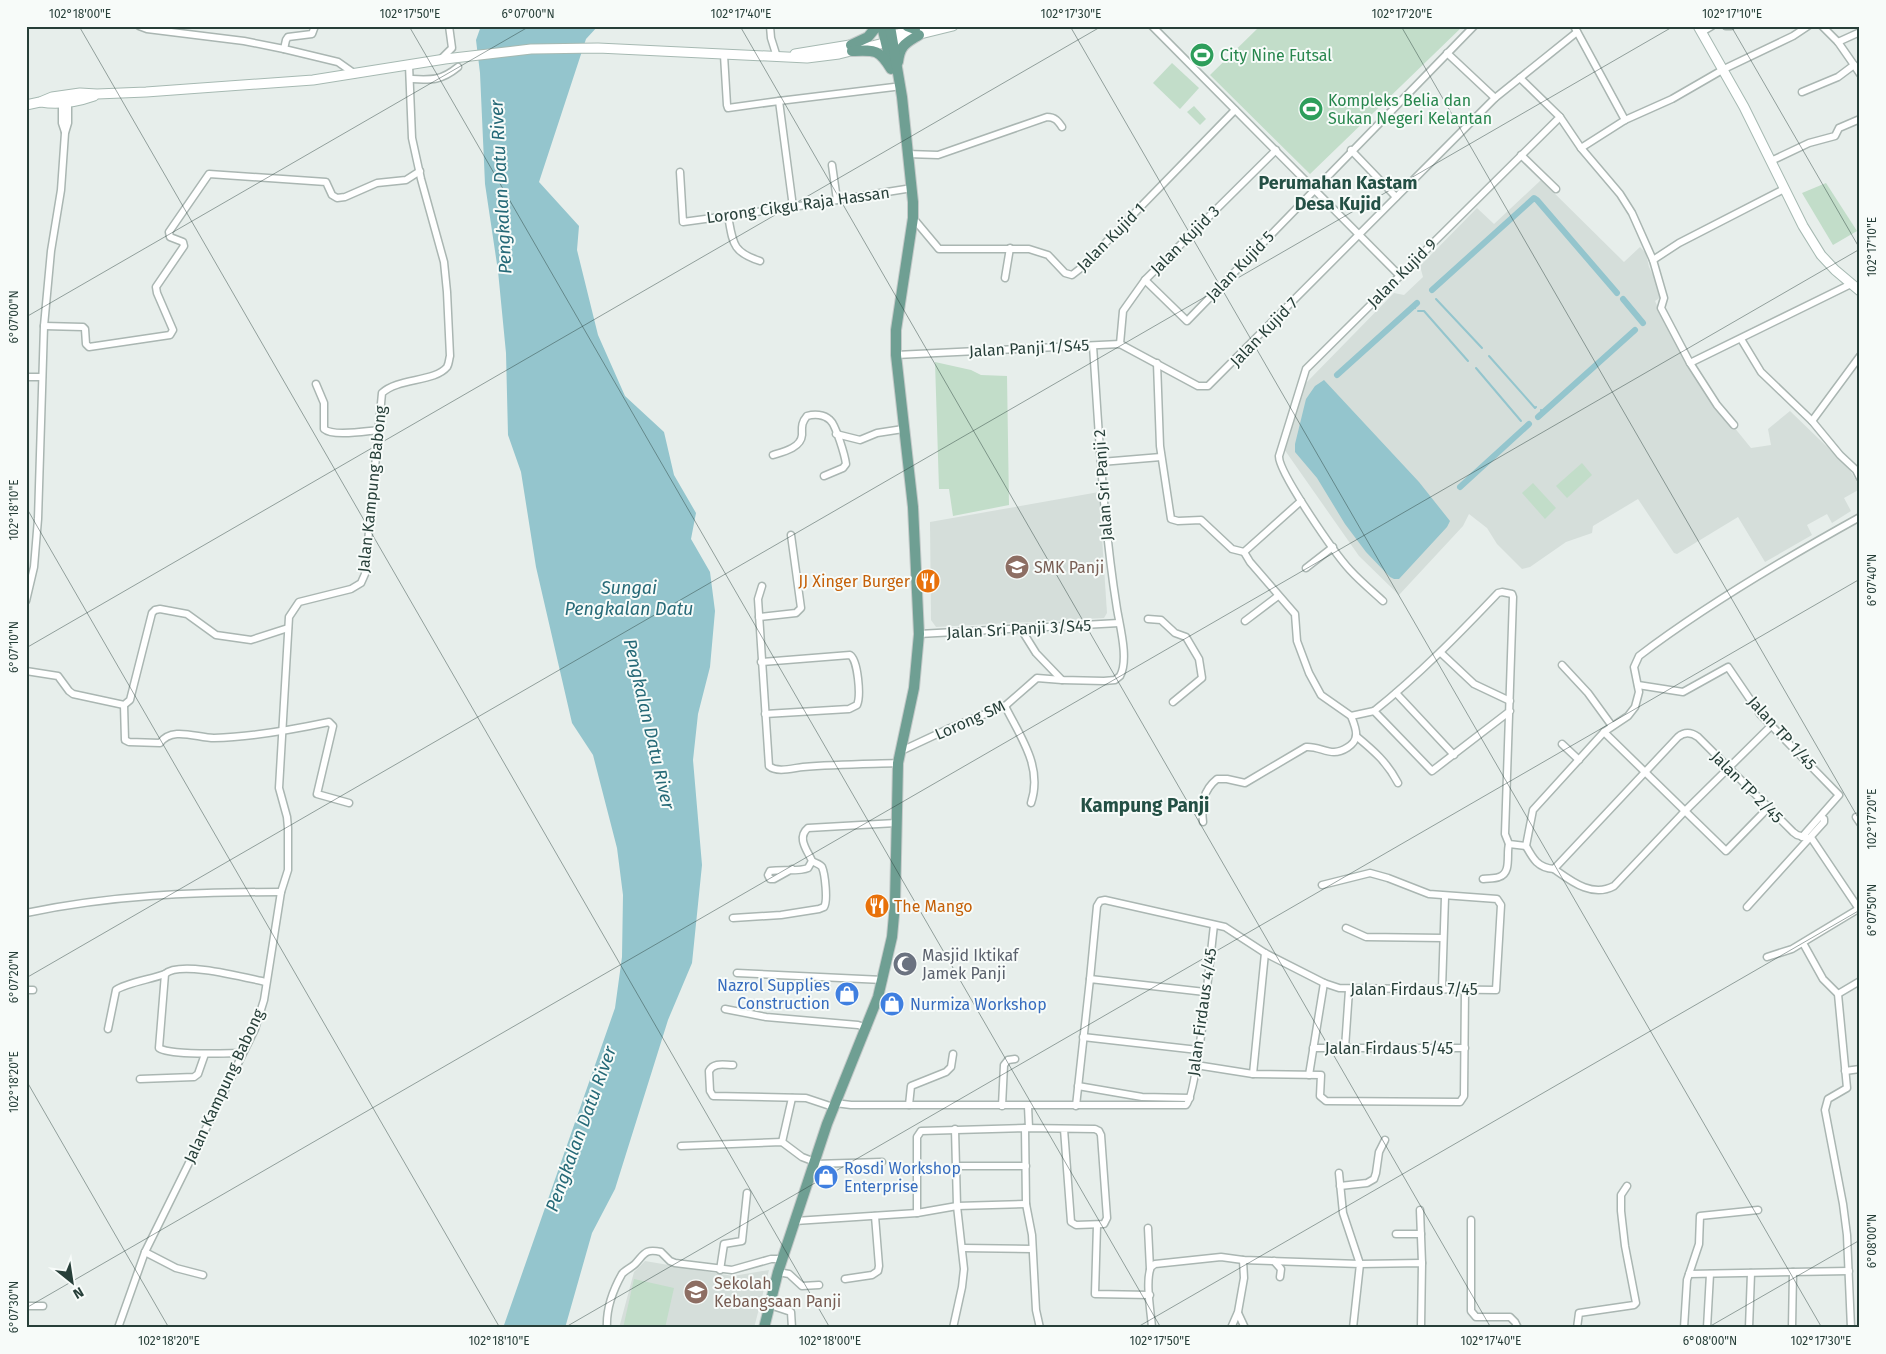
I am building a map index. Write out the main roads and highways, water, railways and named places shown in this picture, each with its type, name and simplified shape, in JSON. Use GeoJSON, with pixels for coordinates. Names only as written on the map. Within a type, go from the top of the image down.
{"type":"FeatureCollection","features":[{"type":"Feature","properties":{"kind":"main road"},"geometry":{"type":"LineString","coordinates":[[852,48],[868,37],[877,26]]}},
{"type":"Feature","properties":{"kind":"main road"},"geometry":{"type":"LineString","coordinates":[[764,1328],[778,1272],[814,1163],[834,1106],[867,1028],[883,980],[894,922],[898,763],[914,688],[919,634],[913,508],[896,355],[896,330],[913,218],[912,188],[895,68],[889,36],[882,26]]}},
{"type":"Feature","properties":{"kind":"main road"},"geometry":{"type":"LineString","coordinates":[[26,105],[52,97],[81,100],[98,94],[234,87],[313,80],[442,60],[531,49],[598,48],[777,57],[852,48],[927,26]]}},
{"type":"Feature","properties":{"kind":"main road"},"geometry":{"type":"LineString","coordinates":[[907,154],[894,87],[895,68],[899,52],[914,30],[953,26]]}},
{"type":"Feature","properties":{"kind":"main road"},"geometry":{"type":"LineString","coordinates":[[1700,29],[1724,69],[1803,226],[1821,255],[1860,291]]}},
{"type":"Feature","properties":{"kind":"main road"},"geometry":{"type":"LineString","coordinates":[[852,48],[873,50],[895,68]]}},
{"type":"Feature","properties":{"kind":"water","name":"Sungai Pengkalan Datu"},"geometry":{"type":"Polygon","coordinates":[[[481,26],[598,26],[586,39],[539,182],[579,226],[577,250],[598,335],[625,396],[664,432],[674,475],[696,513],[691,539],[710,572],[715,611],[710,667],[698,714],[693,760],[702,865],[692,963],[668,1020],[615,1189],[592,1233],[565,1328],[503,1328],[615,1008],[622,957],[623,895],[617,848],[593,755],[572,723],[536,567],[521,472],[508,435],[506,353],[498,271],[485,184],[480,73],[476,40],[481,26]]]}},
{"type":"Feature","properties":{"kind":"water"},"geometry":{"type":"Polygon","coordinates":[[[1324,380],[1419,482],[1450,521],[1447,527],[1399,579],[1390,577],[1366,552],[1345,524],[1317,478],[1295,452],[1295,444],[1306,399],[1315,386],[1324,380]]]}},
{"type":"Feature","properties":{"kind":"waterway"},"geometry":{"type":"LineString","coordinates":[[1432,290],[1534,198],[1617,293]]}},
{"type":"Feature","properties":{"kind":"waterway"},"geometry":{"type":"LineString","coordinates":[[1436,299],[1482,348]]}},
{"type":"Feature","properties":{"kind":"waterway"},"geometry":{"type":"LineString","coordinates":[[1623,299],[1643,323]]}},
{"type":"Feature","properties":{"kind":"waterway"},"geometry":{"type":"LineString","coordinates":[[1337,375],[1417,303]]}},
{"type":"Feature","properties":{"kind":"waterway"},"geometry":{"type":"LineString","coordinates":[[1418,311],[1424,311],[1468,361]]}},
{"type":"Feature","properties":{"kind":"waterway"},"geometry":{"type":"LineString","coordinates":[[1538,417],[1635,330]]}},
{"type":"Feature","properties":{"kind":"waterway"},"geometry":{"type":"LineString","coordinates":[[1489,356],[1536,407]]}},
{"type":"Feature","properties":{"kind":"waterway"},"geometry":{"type":"LineString","coordinates":[[1476,368],[1521,421]]}},
{"type":"Feature","properties":{"kind":"waterway"},"geometry":{"type":"LineString","coordinates":[[1460,487],[1529,424]]}},
{"type":"Feature","properties":{"kind":"place","name":"City Nine Futsal"},"geometry":{"type":"Point","coordinates":[1202,55]}},
{"type":"Feature","properties":{"kind":"place","name":"Kompleks Belia dan Sukan Negeri Kelantan"},"geometry":{"type":"Point","coordinates":[1311,109]}},
{"type":"Feature","properties":{"kind":"place","name":"SMK Panji"},"geometry":{"type":"Point","coordinates":[1017,567]}},
{"type":"Feature","properties":{"kind":"place","name":"JJ Xinger Burger"},"geometry":{"type":"Point","coordinates":[928,581]}},
{"type":"Feature","properties":{"kind":"place","name":"The Mango"},"geometry":{"type":"Point","coordinates":[877,906]}},
{"type":"Feature","properties":{"kind":"place","name":"Masjid Iktikaf Jamek Panji"},"geometry":{"type":"Point","coordinates":[905,964]}},
{"type":"Feature","properties":{"kind":"place","name":"Nazrol Supplies Construction"},"geometry":{"type":"Point","coordinates":[847,994]}},
{"type":"Feature","properties":{"kind":"place","name":"Nurmiza Workshop"},"geometry":{"type":"Point","coordinates":[892,1004]}},
{"type":"Feature","properties":{"kind":"place","name":"Rosdi Workshop Enterprise"},"geometry":{"type":"Point","coordinates":[826,1177]}},
{"type":"Feature","properties":{"kind":"place","name":"Sekolah Kebangsaan Panji"},"geometry":{"type":"Point","coordinates":[696,1292]}},
{"type":"Feature","properties":{"kind":"district","name":"Perumahan Kastam Desa Kujid"},"geometry":{"type":"Point","coordinates":[1338,193]}},
{"type":"Feature","properties":{"kind":"district","name":"Kampung Panji"},"geometry":{"type":"Point","coordinates":[1145,805]}},
{"type":"Feature","properties":{"kind":"water label","name":"Pengkalan Datu River"},"geometry":{"type":"Point","coordinates":[501,187]}},
{"type":"Feature","properties":{"kind":"water label","name":"Pengkalan Datu River"},"geometry":{"type":"Point","coordinates":[649,724]}},
{"type":"Feature","properties":{"kind":"water label","name":"Pengkalan Datu River"},"geometry":{"type":"Point","coordinates":[581,1129]}}]}
